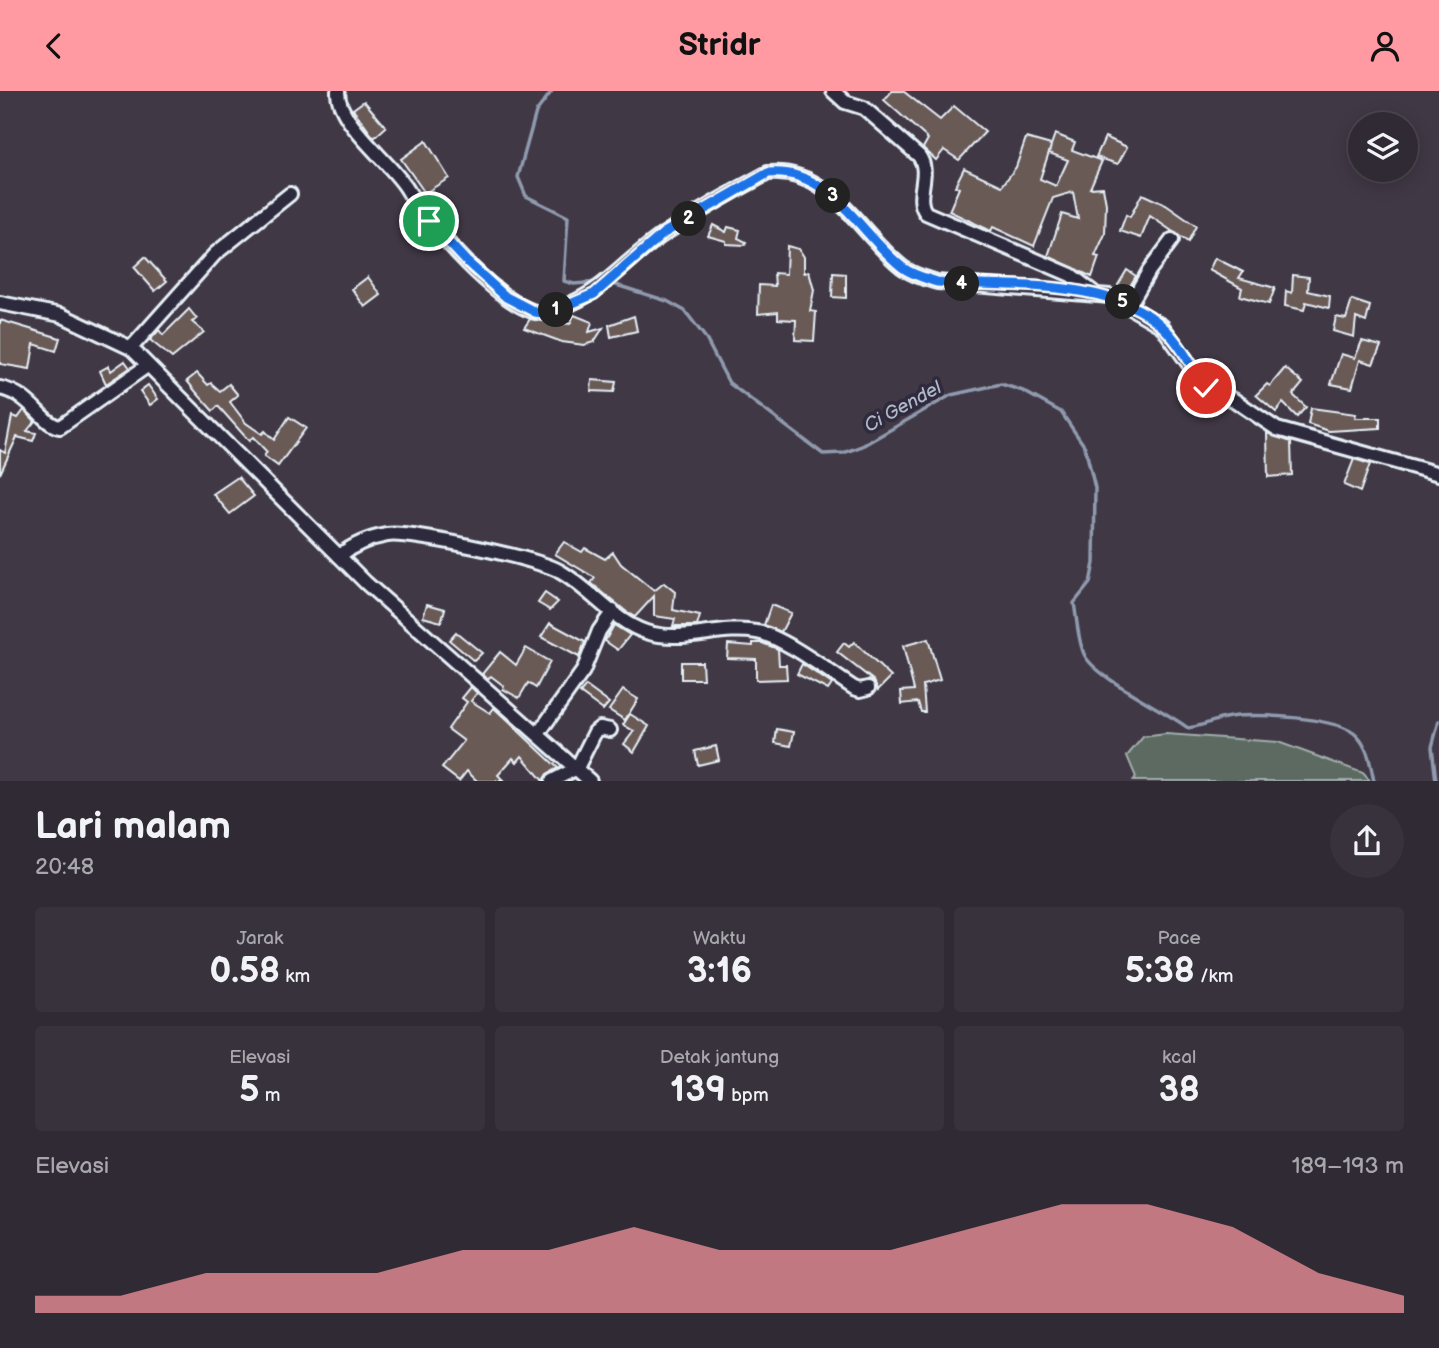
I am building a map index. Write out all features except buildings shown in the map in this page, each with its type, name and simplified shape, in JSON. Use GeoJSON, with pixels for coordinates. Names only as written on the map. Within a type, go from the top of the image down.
{"type":"FeatureCollection","features":[{"type":"Feature","properties":{"kind":"street"},"geometry":{"type":"LineString","coordinates":[[338,91],[341,107],[357,130],[392,168],[423,213],[466,261],[506,297],[535,312],[547,314],[594,294],[664,233],[761,177],[782,172],[816,183],[835,198],[872,239],[915,275],[947,283],[1093,292],[1130,305],[1162,325],[1206,388],[1234,400],[1277,429],[1439,474]]}},
{"type":"Feature","properties":{"kind":"street"},"geometry":{"type":"LineString","coordinates":[[833,91],[845,102],[864,108],[922,161],[921,203],[926,213],[1071,275],[1093,292]]}},
{"type":"Feature","properties":{"kind":"street"},"geometry":{"type":"LineString","coordinates":[[131,348],[215,254],[290,194]]}},
{"type":"Feature","properties":{"kind":"street"},"geometry":{"type":"LineString","coordinates":[[1130,305],[1149,271],[1172,240]]}},
{"type":"Feature","properties":{"kind":"street"},"geometry":{"type":"LineString","coordinates":[[0,303],[61,315],[131,348],[146,366],[191,405],[339,556],[590,781]]}},
{"type":"Feature","properties":{"kind":"street"},"geometry":{"type":"LineString","coordinates":[[2,391],[25,398],[50,424],[60,427],[146,366]]}},
{"type":"Feature","properties":{"kind":"street"},"geometry":{"type":"LineString","coordinates":[[339,556],[354,545],[388,534],[425,536],[555,568],[583,585],[629,625],[669,637],[745,631],[764,633],[854,688],[868,688]]}},
{"type":"Feature","properties":{"kind":"street"},"geometry":{"type":"LineString","coordinates":[[538,734],[583,671],[599,631],[613,611]]}},
{"type":"Feature","properties":{"kind":"street"},"geometry":{"type":"LineString","coordinates":[[552,781],[577,768],[595,732],[600,728],[610,730]]}},
{"type":"Feature","properties":{"kind":"green space"},"geometry":{"type":"Polygon","coordinates":[[[1166,734],[1278,742],[1363,773],[1370,781],[1133,781],[1136,777],[1127,756],[1143,737],[1166,734]]]}},
{"type":"Feature","properties":{"kind":"waterway","name":"Ci Gendel"},"geometry":{"type":"LineString","coordinates":[[552,91],[536,112],[518,177],[526,196],[568,217],[564,281],[574,284],[599,282]]}},
{"type":"Feature","properties":{"kind":"waterway","name":"Ci Gendel"},"geometry":{"type":"LineString","coordinates":[[610,283],[667,301],[685,311],[705,337],[729,383],[823,454],[843,453],[862,446],[951,395],[1001,384],[1023,391],[1061,412],[1085,447],[1095,488],[1094,563],[1090,583],[1074,603],[1081,644],[1092,665],[1117,684],[1188,728],[1242,716],[1296,718],[1334,724],[1357,736],[1364,746],[1374,781]]}},
{"type":"Feature","properties":{"kind":"waterway","name":"Ci Gendel"},"geometry":{"type":"LineString","coordinates":[[1436,781],[1432,747],[1439,721]]}},
{"type":"Feature","properties":{"kind":"route"},"geometry":{"type":"LineString","coordinates":[[429,221],[466,261],[506,297],[535,312],[547,314],[594,294],[664,233],[768,173],[782,172],[816,183],[835,198],[902,267],[915,275],[937,282],[968,285],[1093,292],[1130,305],[1162,325],[1206,388]]}}]}
